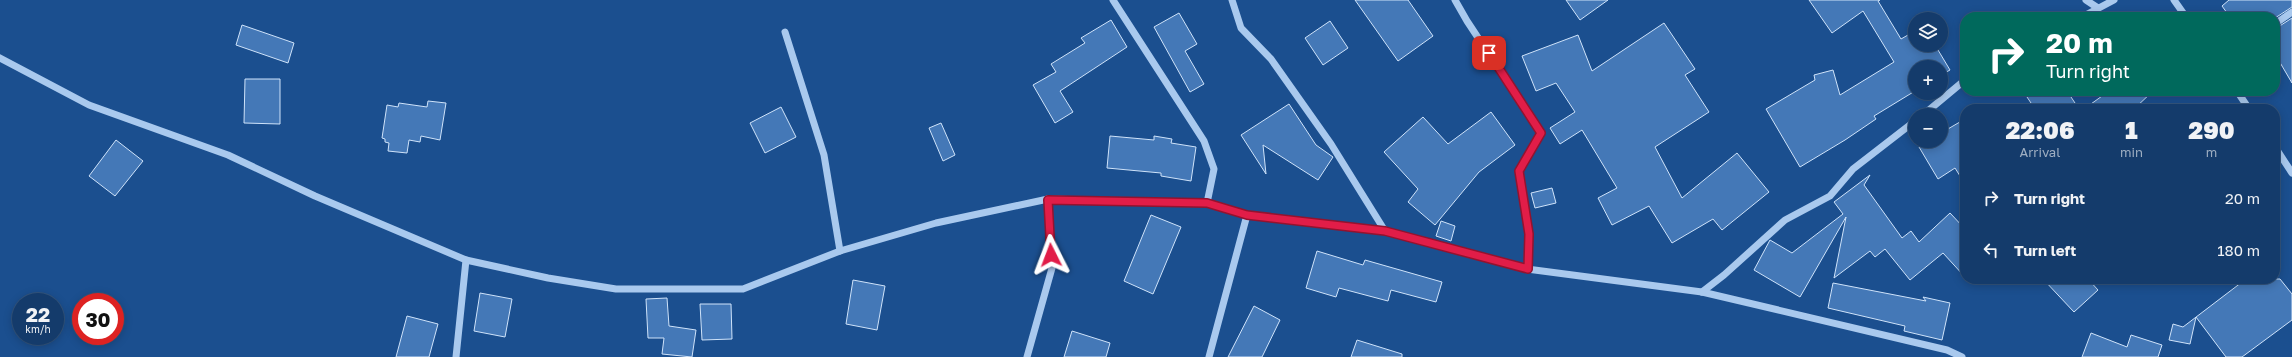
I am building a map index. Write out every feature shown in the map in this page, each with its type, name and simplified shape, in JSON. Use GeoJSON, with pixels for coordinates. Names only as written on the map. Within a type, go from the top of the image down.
{"type":"FeatureCollection","features":[{"type":"Feature","properties":{"kind":"street"},"geometry":{"type":"LineString","coordinates":[[1113,0],[1204,141],[1214,169],[1207,203]]}},
{"type":"Feature","properties":{"kind":"street"},"geometry":{"type":"LineString","coordinates":[[1232,0],[1241,28],[1270,59],[1331,144],[1385,231]]}},
{"type":"Feature","properties":{"kind":"street"},"geometry":{"type":"LineString","coordinates":[[1455,0],[1467,21],[1541,133],[1519,171],[1529,234],[1528,269]]}},
{"type":"Feature","properties":{"kind":"street"},"geometry":{"type":"LineString","coordinates":[[2086,0],[2098,8]]}},
{"type":"Feature","properties":{"kind":"street"},"geometry":{"type":"LineString","coordinates":[[2091,12],[2114,0]]}},
{"type":"Feature","properties":{"kind":"street"},"geometry":{"type":"LineString","coordinates":[[2174,0],[2182,12]]}},
{"type":"Feature","properties":{"kind":"street"},"geometry":{"type":"LineString","coordinates":[[2280,20],[2292,12]]}},
{"type":"Feature","properties":{"kind":"street"},"geometry":{"type":"LineString","coordinates":[[785,32],[824,155],[840,251]]}},
{"type":"Feature","properties":{"kind":"street"},"geometry":{"type":"LineString","coordinates":[[0,58],[89,105],[228,155],[315,196],[466,260],[548,278],[616,289],[743,289],[840,251],[936,223],[1048,200],[1207,203],[1247,215],[1385,231],[1528,269],[1702,292],[1947,350],[1962,357]]}},
{"type":"Feature","properties":{"kind":"street"},"geometry":{"type":"LineString","coordinates":[[1931,108],[1960,84]]}},
{"type":"Feature","properties":{"kind":"street"},"geometry":{"type":"LineString","coordinates":[[1702,292],[1724,275],[1786,220],[1830,196],[1854,169],[1908,127]]}},
{"type":"Feature","properties":{"kind":"street"},"geometry":{"type":"LineString","coordinates":[[2280,154],[2292,172]]}},
{"type":"Feature","properties":{"kind":"street"},"geometry":{"type":"LineString","coordinates":[[1027,357],[1052,268],[1048,200]]}},
{"type":"Feature","properties":{"kind":"street"},"geometry":{"type":"LineString","coordinates":[[1209,357],[1247,215]]}},
{"type":"Feature","properties":{"kind":"street"},"geometry":{"type":"LineString","coordinates":[[456,357],[466,260]]}},
{"type":"Feature","properties":{"kind":"building"},"geometry":{"type":"Polygon","coordinates":[[[1355,0],[1408,0],[1433,36],[1398,61],[1355,0]]]}},
{"type":"Feature","properties":{"kind":"building"},"geometry":{"type":"Polygon","coordinates":[[[1566,0],[1608,0],[1580,20],[1566,0]]]}},
{"type":"Feature","properties":{"kind":"building"},"geometry":{"type":"Polygon","coordinates":[[[1809,0],[1880,0],[1878,1],[1901,39],[1908,35],[1908,52],[1939,52],[1944,60],[1908,60],[1908,95],[1874,116],[1876,119],[1845,140],[1800,167],[1766,109],[1815,80],[1814,75],[1833,70],[1840,95],[1894,62],[1863,11],[1832,33],[1809,0]]]}},
{"type":"Feature","properties":{"kind":"building"},"geometry":{"type":"Polygon","coordinates":[[[2229,0],[2292,0],[2292,7],[2280,15],[2280,12],[2226,12],[2222,6],[2229,0]]]}},
{"type":"Feature","properties":{"kind":"building"},"geometry":{"type":"Polygon","coordinates":[[[1179,13],[1197,44],[1185,51],[1204,84],[1190,92],[1154,27],[1179,13]]]}},
{"type":"Feature","properties":{"kind":"building"},"geometry":{"type":"Polygon","coordinates":[[[2292,18],[2292,83],[2280,63],[2280,26],[2292,18]]]}},
{"type":"Feature","properties":{"kind":"building"},"geometry":{"type":"Polygon","coordinates":[[[1111,20],[1127,47],[1060,91],[1073,112],[1055,123],[1033,85],[1056,72],[1051,64],[1085,43],[1081,38],[1111,20]]]}},
{"type":"Feature","properties":{"kind":"building"},"geometry":{"type":"Polygon","coordinates":[[[1330,21],[1348,48],[1323,65],[1305,38],[1330,21]]]}},
{"type":"Feature","properties":{"kind":"building"},"geometry":{"type":"Polygon","coordinates":[[[1664,23],[1695,69],[1685,75],[1709,112],[1655,147],[1682,198],[1737,153],[1769,192],[1722,230],[1713,219],[1672,243],[1649,206],[1612,225],[1598,198],[1617,188],[1582,130],[1560,144],[1550,128],[1575,112],[1556,83],[1536,91],[1522,56],[1578,35],[1592,71],[1664,23]]]}},
{"type":"Feature","properties":{"kind":"building"},"geometry":{"type":"Polygon","coordinates":[[[242,25],[294,43],[288,63],[236,45],[242,25]]]}},
{"type":"Feature","properties":{"kind":"building"},"geometry":{"type":"Polygon","coordinates":[[[245,79],[280,79],[280,124],[244,123],[245,79]]]}},
{"type":"Feature","properties":{"kind":"building"},"geometry":{"type":"Polygon","coordinates":[[[2026,96],[2070,96],[2076,104],[2032,104],[2026,96]]]}},
{"type":"Feature","properties":{"kind":"building"},"geometry":{"type":"Polygon","coordinates":[[[2102,96],[2148,96],[2139,104],[2091,104],[2102,96]]]}},
{"type":"Feature","properties":{"kind":"building"},"geometry":{"type":"Polygon","coordinates":[[[428,101],[446,103],[440,140],[421,136],[420,142],[409,140],[407,153],[388,151],[389,143],[385,142],[385,139],[382,138],[387,105],[398,107],[399,103],[427,107],[428,101]]]}},
{"type":"Feature","properties":{"kind":"building"},"geometry":{"type":"Polygon","coordinates":[[[1289,104],[1316,145],[1333,157],[1318,180],[1263,145],[1266,174],[1241,135],[1289,104]]]}},
{"type":"Feature","properties":{"kind":"building"},"geometry":{"type":"Polygon","coordinates":[[[781,107],[796,137],[765,153],[750,123],[781,107]]]}},
{"type":"Feature","properties":{"kind":"building"},"geometry":{"type":"Polygon","coordinates":[[[1491,112],[1515,145],[1479,172],[1435,225],[1408,202],[1418,189],[1384,152],[1423,117],[1448,144],[1491,112]]]}},
{"type":"Feature","properties":{"kind":"building"},"geometry":{"type":"Polygon","coordinates":[[[1960,122],[1960,176],[1955,168],[1938,179],[1920,148],[1948,148],[1948,129],[1960,122]]]}},
{"type":"Feature","properties":{"kind":"building"},"geometry":{"type":"Polygon","coordinates":[[[941,123],[955,155],[943,161],[929,128],[941,123]]]}},
{"type":"Feature","properties":{"kind":"building"},"geometry":{"type":"Polygon","coordinates":[[[1110,136],[1154,140],[1154,136],[1172,139],[1171,143],[1196,147],[1191,181],[1161,176],[1161,173],[1107,168],[1110,136]]]}},
{"type":"Feature","properties":{"kind":"building"},"geometry":{"type":"Polygon","coordinates":[[[116,140],[143,161],[115,196],[89,176],[116,140]]]}},
{"type":"Feature","properties":{"kind":"building"},"geometry":{"type":"Polygon","coordinates":[[[1870,175],[1864,185],[1902,238],[1911,231],[1919,242],[1950,213],[1960,224],[1960,272],[1943,253],[1910,280],[1885,249],[1875,257],[1870,251],[1834,278],[1846,217],[1800,297],[1754,270],[1770,240],[1792,253],[1843,214],[1834,202],[1870,175]]]}},
{"type":"Feature","properties":{"kind":"building"},"geometry":{"type":"Polygon","coordinates":[[[1552,188],[1556,203],[1535,208],[1531,193],[1552,188]]]}},
{"type":"Feature","properties":{"kind":"building"},"geometry":{"type":"Polygon","coordinates":[[[1151,215],[1181,227],[1153,294],[1124,281],[1151,215]]]}},
{"type":"Feature","properties":{"kind":"building"},"geometry":{"type":"Polygon","coordinates":[[[1441,221],[1455,226],[1451,241],[1436,236],[1441,221]]]}},
{"type":"Feature","properties":{"kind":"building"},"geometry":{"type":"Polygon","coordinates":[[[1317,251],[1363,265],[1365,260],[1442,282],[1436,302],[1391,290],[1388,301],[1339,288],[1336,297],[1306,288],[1317,251]]]}},
{"type":"Feature","properties":{"kind":"building"},"geometry":{"type":"Polygon","coordinates":[[[2280,279],[2292,294],[2292,320],[2242,357],[2226,357],[2196,317],[2239,284],[2280,284],[2280,279]]]}},
{"type":"Feature","properties":{"kind":"building"},"geometry":{"type":"Polygon","coordinates":[[[853,280],[885,286],[877,330],[846,324],[853,280]]]}},
{"type":"Feature","properties":{"kind":"building"},"geometry":{"type":"Polygon","coordinates":[[[1833,283],[1926,301],[1923,297],[1950,303],[1942,340],[1904,331],[1905,326],[1828,308],[1833,283]]]}},
{"type":"Feature","properties":{"kind":"building"},"geometry":{"type":"Polygon","coordinates":[[[2048,284],[2093,284],[2098,290],[2074,312],[2048,284]]]}},
{"type":"Feature","properties":{"kind":"building"},"geometry":{"type":"Polygon","coordinates":[[[480,293],[512,299],[505,337],[474,331],[480,293]]]}},
{"type":"Feature","properties":{"kind":"building"},"geometry":{"type":"Polygon","coordinates":[[[667,298],[669,326],[696,330],[692,357],[662,354],[664,338],[648,338],[646,299],[667,298]]]}},
{"type":"Feature","properties":{"kind":"building"},"geometry":{"type":"Polygon","coordinates":[[[700,304],[731,304],[732,339],[702,340],[700,304]]]}},
{"type":"Feature","properties":{"kind":"building"},"geometry":{"type":"Polygon","coordinates":[[[1254,306],[1280,320],[1262,357],[1228,357],[1254,306]]]}},
{"type":"Feature","properties":{"kind":"building"},"geometry":{"type":"Polygon","coordinates":[[[407,316],[438,324],[429,357],[396,357],[407,316]]]}},
{"type":"Feature","properties":{"kind":"building"},"geometry":{"type":"Polygon","coordinates":[[[2196,317],[2190,344],[2169,340],[2173,324],[2183,327],[2196,317]]]}},
{"type":"Feature","properties":{"kind":"building"},"geometry":{"type":"Polygon","coordinates":[[[1072,331],[1110,343],[1106,357],[1064,357],[1072,331]]]}},
{"type":"Feature","properties":{"kind":"building"},"geometry":{"type":"Polygon","coordinates":[[[2091,333],[2127,347],[2131,335],[2162,345],[2158,357],[2082,357],[2091,333]]]}},
{"type":"Feature","properties":{"kind":"building"},"geometry":{"type":"Polygon","coordinates":[[[1357,340],[1402,354],[1402,357],[1351,357],[1357,340]]]}},
{"type":"Feature","properties":{"kind":"route"},"geometry":{"type":"LineString","coordinates":[[1051,255],[1048,200],[1131,200],[1207,203],[1247,215],[1385,231],[1528,269],[1529,234],[1519,171],[1541,133],[1489,53]]}}]}
